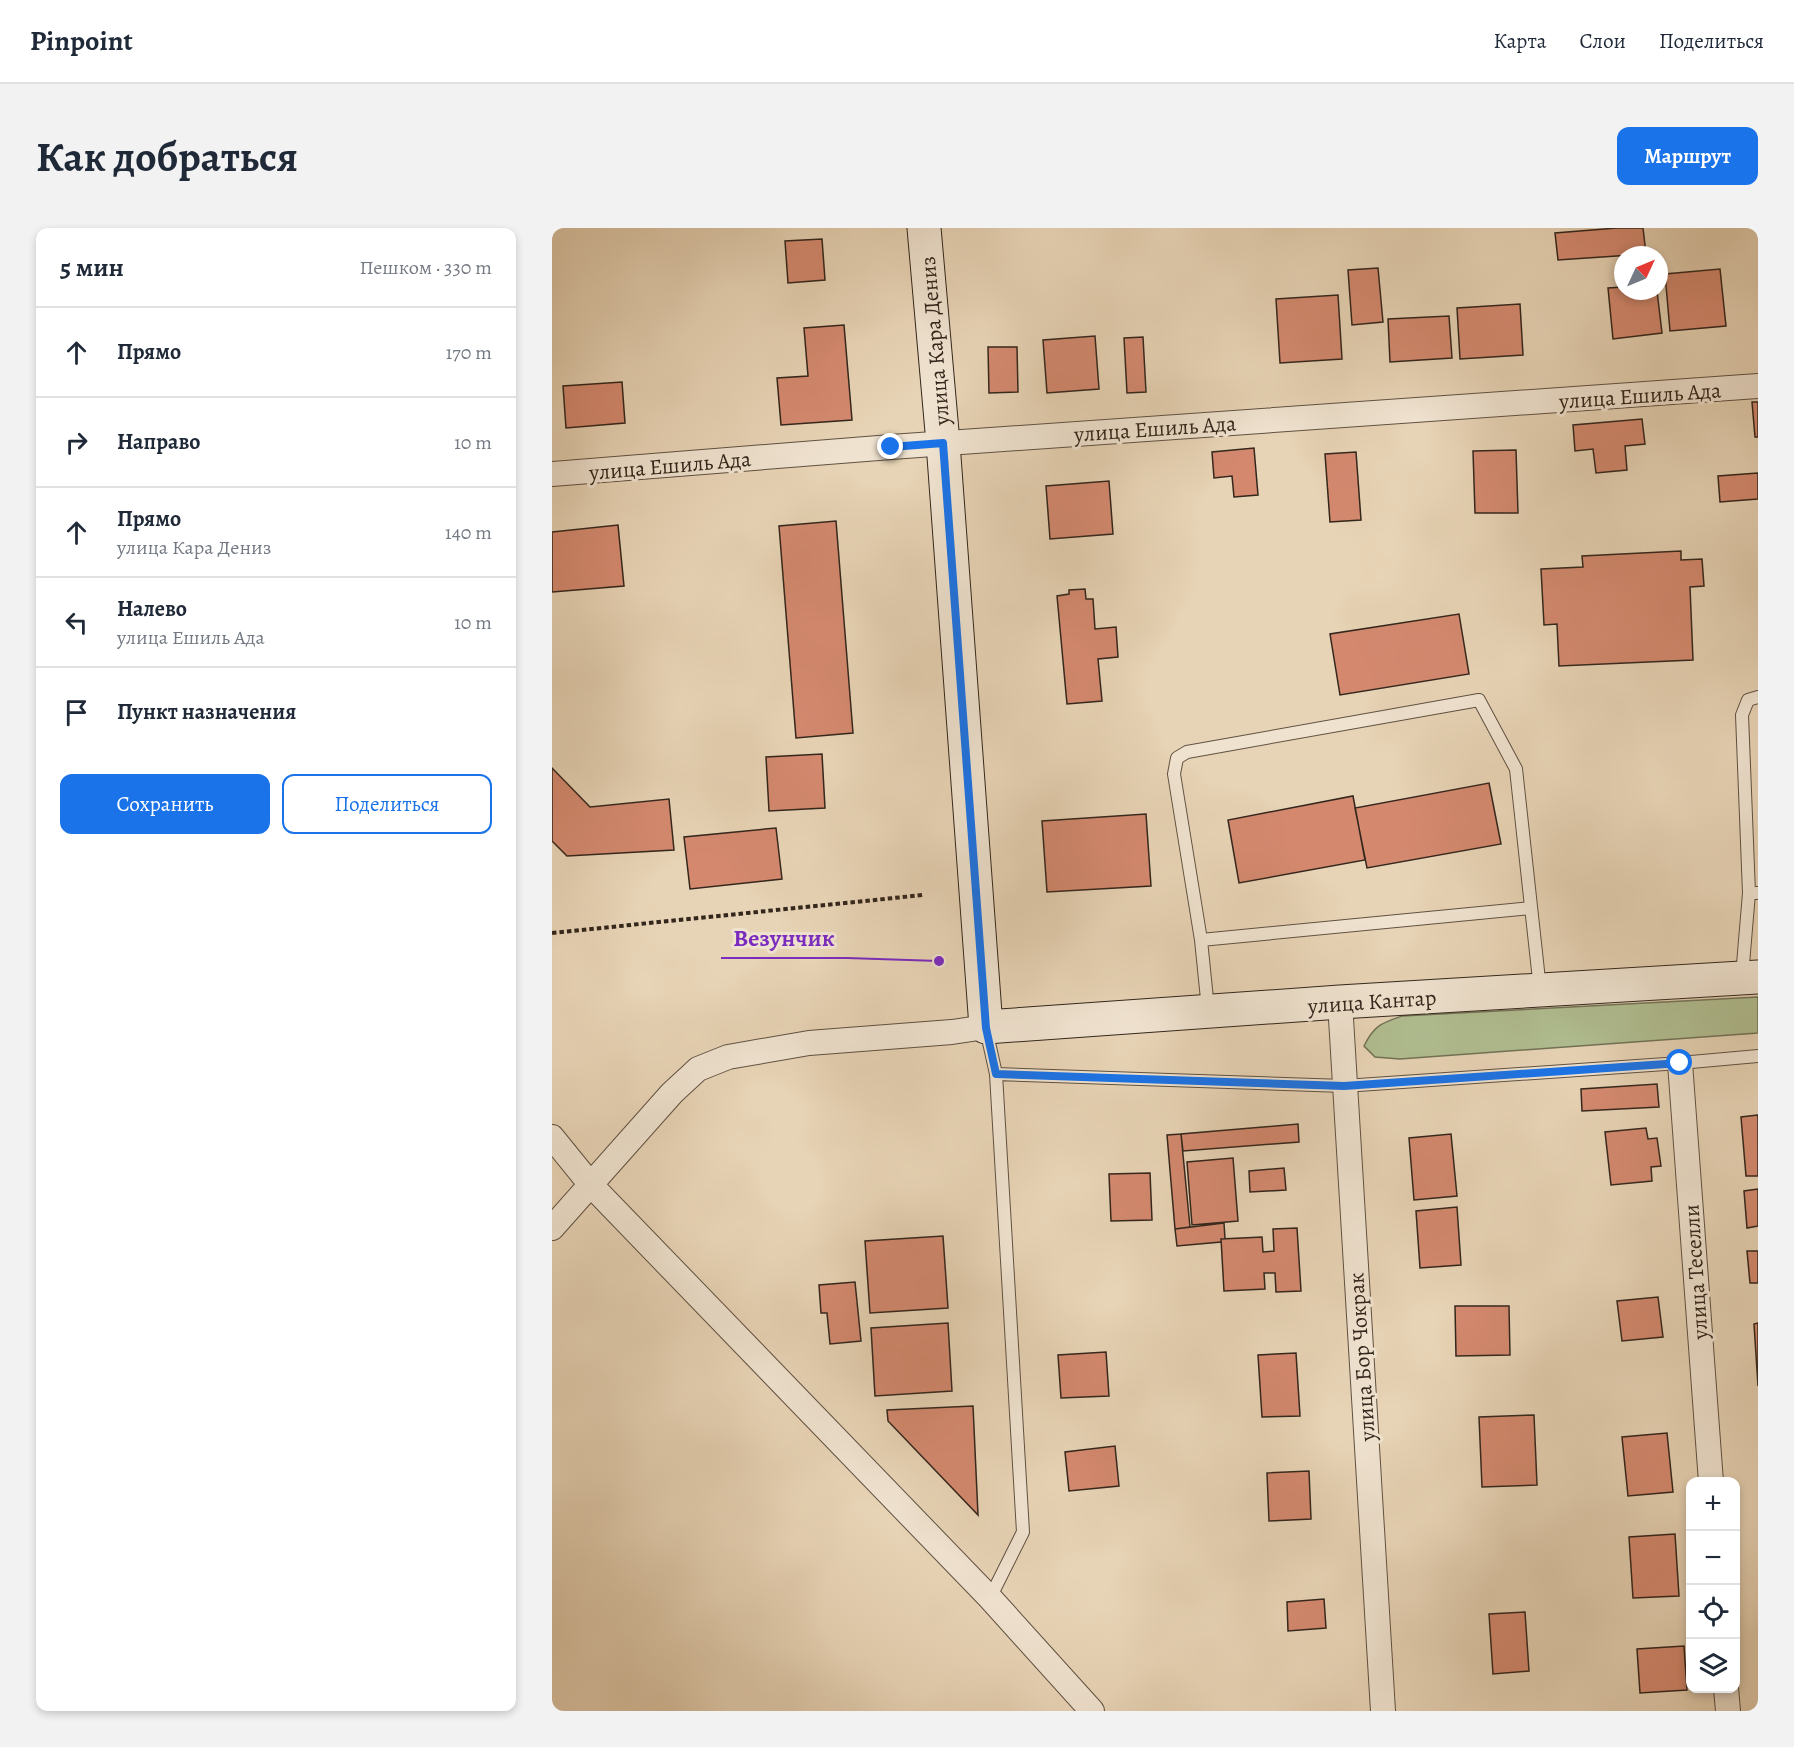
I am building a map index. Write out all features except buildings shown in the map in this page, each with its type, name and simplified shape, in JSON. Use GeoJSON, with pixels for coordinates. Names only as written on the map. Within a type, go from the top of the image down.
{"type":"FeatureCollection","features":[{"type":"Feature","properties":{"kind":"main road","name":"улица Кара Дениз"},"geometry":{"type":"LineString","coordinates":[[924,228],[943,443],[986,1028]]}},
{"type":"Feature","properties":{"kind":"main road","name":"улица Кантар"},"geometry":{"type":"LineString","coordinates":[[986,1028],[1340,1002],[1750,977]]}},
{"type":"Feature","properties":{"kind":"street","name":"улица Ешиль Ада"},"geometry":{"type":"LineString","coordinates":[[552,474],[943,443],[1758,386]]}},
{"type":"Feature","properties":{"kind":"street","name":"улица Бор Чокрак"},"geometry":{"type":"LineString","coordinates":[[1340,1002],[1383,1711]]}},
{"type":"Feature","properties":{"kind":"street"},"geometry":{"type":"LineString","coordinates":[[552,1228],[672,1093],[698,1069],[728,1057],[809,1043],[986,1028]]}},
{"type":"Feature","properties":{"kind":"street","name":"улица Теселли"},"geometry":{"type":"LineString","coordinates":[[1680,1063],[1711,1477]]}},
{"type":"Feature","properties":{"kind":"street"},"geometry":{"type":"LineString","coordinates":[[552,1137],[591,1185],[990,1598],[1092,1711]]}},
{"type":"Feature","properties":{"kind":"street"},"geometry":{"type":"LineString","coordinates":[[1726,1693],[1728,1711]]}},
{"type":"Feature","properties":{"kind":"lane"},"geometry":{"type":"LineString","coordinates":[[1750,977],[1753,893],[1742,715],[1748,700],[1758,697]]}},
{"type":"Feature","properties":{"kind":"lane"},"geometry":{"type":"LineString","coordinates":[[1208,1012],[1201,940],[1174,774],[1177,758],[1187,752],[1479,700],[1516,769],[1540,990]]}},
{"type":"Feature","properties":{"kind":"lane"},"geometry":{"type":"LineString","coordinates":[[1201,940],[1532,908]]}},
{"type":"Feature","properties":{"kind":"lane"},"geometry":{"type":"LineString","coordinates":[[986,1028],[996,1074],[1023,1532],[990,1598]]}},
{"type":"Feature","properties":{"kind":"lane"},"geometry":{"type":"LineString","coordinates":[[996,1074],[1344,1086],[1758,1056]]}},
{"type":"Feature","properties":{"kind":"path"},"geometry":{"type":"LineString","coordinates":[[552,933],[923,895]]}},
{"type":"Feature","properties":{"kind":"green space"},"geometry":{"type":"Polygon","coordinates":[[[1758,997],[1758,1033],[1400,1059],[1375,1057],[1364,1046],[1371,1033],[1379,1026],[1402,1016],[1758,997]]]}},
{"type":"Feature","properties":{"kind":"place","name":"Везунчик"},"geometry":{"type":"Point","coordinates":[939,961]}},
{"type":"Feature","properties":{"kind":"route"},"geometry":{"type":"LineString","coordinates":[[891,447],[943,443],[986,1028],[996,1074],[1344,1086],[1680,1063]]}}]}
